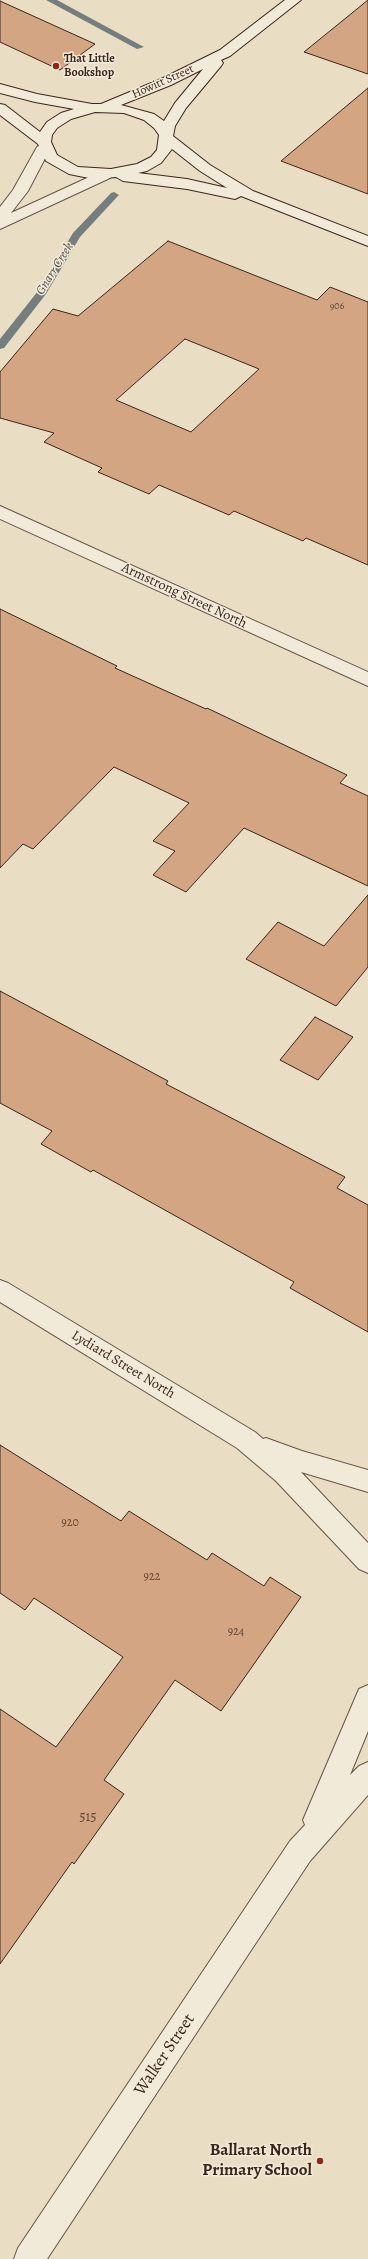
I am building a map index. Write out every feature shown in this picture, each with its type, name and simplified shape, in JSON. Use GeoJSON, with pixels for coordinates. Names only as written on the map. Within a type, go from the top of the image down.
{"type":"FeatureCollection","features":[{"type":"Feature","properties":{"kind":"main road","name":"Howitt Street"},"geometry":{"type":"LineString","coordinates":[[97,108],[166,82],[225,53],[294,0]]}},
{"type":"Feature","properties":{"kind":"main road","name":"Howitt Street"},"geometry":{"type":"LineString","coordinates":[[166,136],[168,126],[180,106],[225,53]]}},
{"type":"Feature","properties":{"kind":"main road"},"geometry":{"type":"LineString","coordinates":[[0,88],[35,98],[97,108],[125,109],[142,114],[155,121],[166,136],[191,158],[221,179],[267,203],[368,241]]}},
{"type":"Feature","properties":{"kind":"main road"},"geometry":{"type":"LineString","coordinates":[[0,108],[44,145],[51,158],[65,167],[84,173],[187,184],[267,203]]}},
{"type":"Feature","properties":{"kind":"main road"},"geometry":{"type":"LineString","coordinates":[[0,217],[20,191],[44,145],[48,130],[59,120],[75,112],[97,108]]}},
{"type":"Feature","properties":{"kind":"main road"},"geometry":{"type":"LineString","coordinates":[[0,224],[108,175],[134,171],[156,160],[164,151],[166,136]]}},
{"type":"Feature","properties":{"kind":"main road","name":"Armstrong Street North"},"geometry":{"type":"LineString","coordinates":[[0,512],[368,680]]}},
{"type":"Feature","properties":{"kind":"main road","name":"Lydiard Street North"},"geometry":{"type":"LineString","coordinates":[[0,1290],[246,1440],[267,1456],[299,1487],[368,1561]]}},
{"type":"Feature","properties":{"kind":"main road","name":"Lydiard Street North"},"geometry":{"type":"LineString","coordinates":[[246,1440],[276,1454],[368,1481]]}},
{"type":"Feature","properties":{"kind":"main road","name":"Walker Street"},"geometry":{"type":"LineString","coordinates":[[29,2259],[300,1851],[328,1797],[368,1698]]}},
{"type":"Feature","properties":{"kind":"main road","name":"Walker Street"},"geometry":{"type":"LineString","coordinates":[[300,1851],[368,1775]]}},
{"type":"Feature","properties":{"kind":"building"},"geometry":{"type":"Polygon","coordinates":[[[368,0],[368,74],[304,52],[368,0]]]}},
{"type":"Feature","properties":{"kind":"building"},"geometry":{"type":"Polygon","coordinates":[[[0,1],[95,44],[60,70],[0,42],[0,1]]]}},
{"type":"Feature","properties":{"kind":"building"},"geometry":{"type":"Polygon","coordinates":[[[368,88],[368,194],[281,161],[368,88]]]}},
{"type":"Feature","properties":{"kind":"building"},"geometry":{"type":"Polygon","coordinates":[[[168,241],[317,300],[330,287],[368,302],[368,565],[306,538],[303,541],[234,511],[229,515],[159,485],[149,494],[98,472],[102,468],[44,442],[54,433],[0,418],[0,372],[53,309],[78,316],[168,241]],[[185,339],[116,400],[191,432],[259,369],[185,339]]]}},
{"type":"Feature","properties":{"kind":"building"},"geometry":{"type":"Polygon","coordinates":[[[0,609],[117,666],[115,668],[206,709],[207,708],[347,775],[340,783],[368,796],[368,886],[244,828],[186,892],[153,875],[175,851],[153,841],[189,803],[114,767],[33,849],[23,844],[0,868],[0,609]]]}},
{"type":"Feature","properties":{"kind":"building"},"geometry":{"type":"Polygon","coordinates":[[[368,895],[368,967],[336,1006],[246,959],[278,922],[324,946],[368,895]]]}},
{"type":"Feature","properties":{"kind":"building"},"geometry":{"type":"Polygon","coordinates":[[[0,991],[168,1081],[166,1084],[345,1177],[337,1188],[368,1205],[368,1332],[290,1288],[294,1282],[93,1170],[91,1172],[41,1144],[52,1131],[0,1103],[0,991]]]}},
{"type":"Feature","properties":{"kind":"building"},"geometry":{"type":"Polygon","coordinates":[[[315,1017],[353,1037],[318,1080],[280,1060],[315,1017]]]}},
{"type":"Feature","properties":{"kind":"building"},"geometry":{"type":"Polygon","coordinates":[[[0,1445],[121,1521],[129,1511],[207,1560],[212,1553],[264,1586],[270,1577],[301,1597],[221,1711],[175,1680],[104,1780],[124,1794],[74,1864],[72,1862],[0,1964],[0,1709],[56,1747],[123,1657],[34,1598],[25,1610],[0,1593],[0,1445]]]}},
{"type":"Feature","properties":{"kind":"waterway","name":"Gnarr Creek"},"geometry":{"type":"LineString","coordinates":[[50,0],[140,47]]}},
{"type":"Feature","properties":{"kind":"waterway","name":"Gnarr Creek"},"geometry":{"type":"LineString","coordinates":[[0,346],[42,292],[76,235],[114,195]]}},
{"type":"Feature","properties":{"kind":"place","name":"That Little Bookshop"},"geometry":{"type":"Point","coordinates":[56,66]}},
{"type":"Feature","properties":{"kind":"place","name":"Ballarat North Primary School"},"geometry":{"type":"Point","coordinates":[320,2161]}}]}
